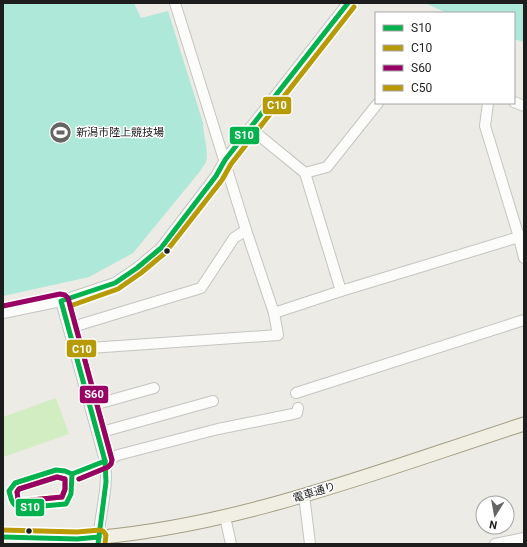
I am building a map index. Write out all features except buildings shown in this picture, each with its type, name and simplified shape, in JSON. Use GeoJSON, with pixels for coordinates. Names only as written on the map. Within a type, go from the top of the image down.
{"type":"FeatureCollection","features":[{"type":"Feature","properties":{"kind":"main road","name":"電車通り"},"geometry":{"type":"LineString","coordinates":[[3,537],[98,541],[225,517],[390,469],[524,424]]}},
{"type":"Feature","properties":{"kind":"street"},"geometry":{"type":"LineString","coordinates":[[3,313],[61,301],[115,283],[137,268],[161,248],[216,176],[225,160],[348,3]]}},
{"type":"Feature","properties":{"kind":"street"},"geometry":{"type":"LineString","coordinates":[[75,349],[278,335],[274,313],[246,230],[178,5]]}},
{"type":"Feature","properties":{"kind":"street"},"geometry":{"type":"LineString","coordinates":[[305,173],[327,167],[377,104]]}},
{"type":"Feature","properties":{"kind":"street"},"geometry":{"type":"LineString","coordinates":[[488,104],[485,126],[521,237],[524,258]]}},
{"type":"Feature","properties":{"kind":"street"},"geometry":{"type":"LineString","coordinates":[[250,128],[305,173],[341,290]]}},
{"type":"Feature","properties":{"kind":"street"},"geometry":{"type":"LineString","coordinates":[[69,328],[201,288],[234,238],[246,230]]}},
{"type":"Feature","properties":{"kind":"street"},"geometry":{"type":"LineString","coordinates":[[274,313],[341,290],[521,237]]}},
{"type":"Feature","properties":{"kind":"street"},"geometry":{"type":"LineString","coordinates":[[61,301],[98,433],[107,473],[98,541]]}},
{"type":"Feature","properties":{"kind":"street"},"geometry":{"type":"LineString","coordinates":[[296,393],[524,320]]}},
{"type":"Feature","properties":{"kind":"street"},"geometry":{"type":"LineString","coordinates":[[90,406],[154,388]]}},
{"type":"Feature","properties":{"kind":"street"},"geometry":{"type":"LineString","coordinates":[[98,433],[213,401]]}},
{"type":"Feature","properties":{"kind":"street"},"geometry":{"type":"LineString","coordinates":[[105,461],[118,455],[204,432],[297,413],[298,408]]}},
{"type":"Feature","properties":{"kind":"street"},"geometry":{"type":"LineString","coordinates":[[304,495],[310,544]]}},
{"type":"Feature","properties":{"kind":"street"},"geometry":{"type":"LineString","coordinates":[[225,517],[231,544]]}},
{"type":"Feature","properties":{"kind":"street"},"geometry":{"type":"LineString","coordinates":[[494,544],[524,538]]}},
{"type":"Feature","properties":{"kind":"green space"},"geometry":{"type":"Polygon","coordinates":[[[3,3],[134,3],[141,18],[168,11],[203,123],[207,158],[201,170],[133,253],[89,277],[3,296],[3,3]]]}},
{"type":"Feature","properties":{"kind":"green space"},"geometry":{"type":"Polygon","coordinates":[[[425,3],[524,3],[524,42],[515,39],[515,12],[445,12],[425,3]]]}},
{"type":"Feature","properties":{"kind":"green space"},"geometry":{"type":"Polygon","coordinates":[[[56,398],[69,434],[3,457],[3,417],[56,398]]]}},
{"type":"Feature","properties":{"kind":"transit line","name":"S10"},"geometry":{"type":"LineString","coordinates":[[98,544],[106,482],[105,461],[61,301],[115,283],[137,268],[161,248],[216,176],[225,160],[348,3]]}},
{"type":"Feature","properties":{"kind":"transit line","name":"C10"},"geometry":{"type":"LineString","coordinates":[[79,479],[108,467],[112,460],[70,306],[118,289],[141,273],[165,253],[222,180],[231,164],[354,7]]}},
{"type":"Feature","properties":{"kind":"transit line","name":"S60"},"geometry":{"type":"LineString","coordinates":[[3,306],[60,294],[65,295],[68,298],[112,460],[108,467],[79,479]]}},
{"type":"Feature","properties":{"kind":"transit line","name":"S10"},"geometry":{"type":"LineString","coordinates":[[72,474],[105,461]]}},
{"type":"Feature","properties":{"kind":"transit line","name":"S10"},"geometry":{"type":"LineString","coordinates":[[56,470],[65,471],[72,474],[71,494],[66,504],[17,507],[11,499],[9,491],[15,483],[56,470]]}},
{"type":"Feature","properties":{"kind":"transit line","name":"C10"},"geometry":{"type":"LineString","coordinates":[[57,477],[65,479],[65,489],[62,497],[21,501],[18,499],[17,492],[19,489],[57,477]]}},
{"type":"Feature","properties":{"kind":"transit line","name":"S60"},"geometry":{"type":"LineString","coordinates":[[57,477],[65,479],[65,489],[62,497],[21,501],[18,499],[17,492],[19,489],[57,477]]}},
{"type":"Feature","properties":{"kind":"transit line","name":"C50"},"geometry":{"type":"LineString","coordinates":[[3,530],[77,532],[100,530],[106,535],[105,544]]}},
{"type":"Feature","properties":{"kind":"transit line","name":"S10"},"geometry":{"type":"LineString","coordinates":[[3,537],[77,539],[99,537]]}},
{"type":"Feature","properties":{"kind":"place","name":"新潟市陸上競技場"},"geometry":{"type":"Point","coordinates":[61,132]}}]}
